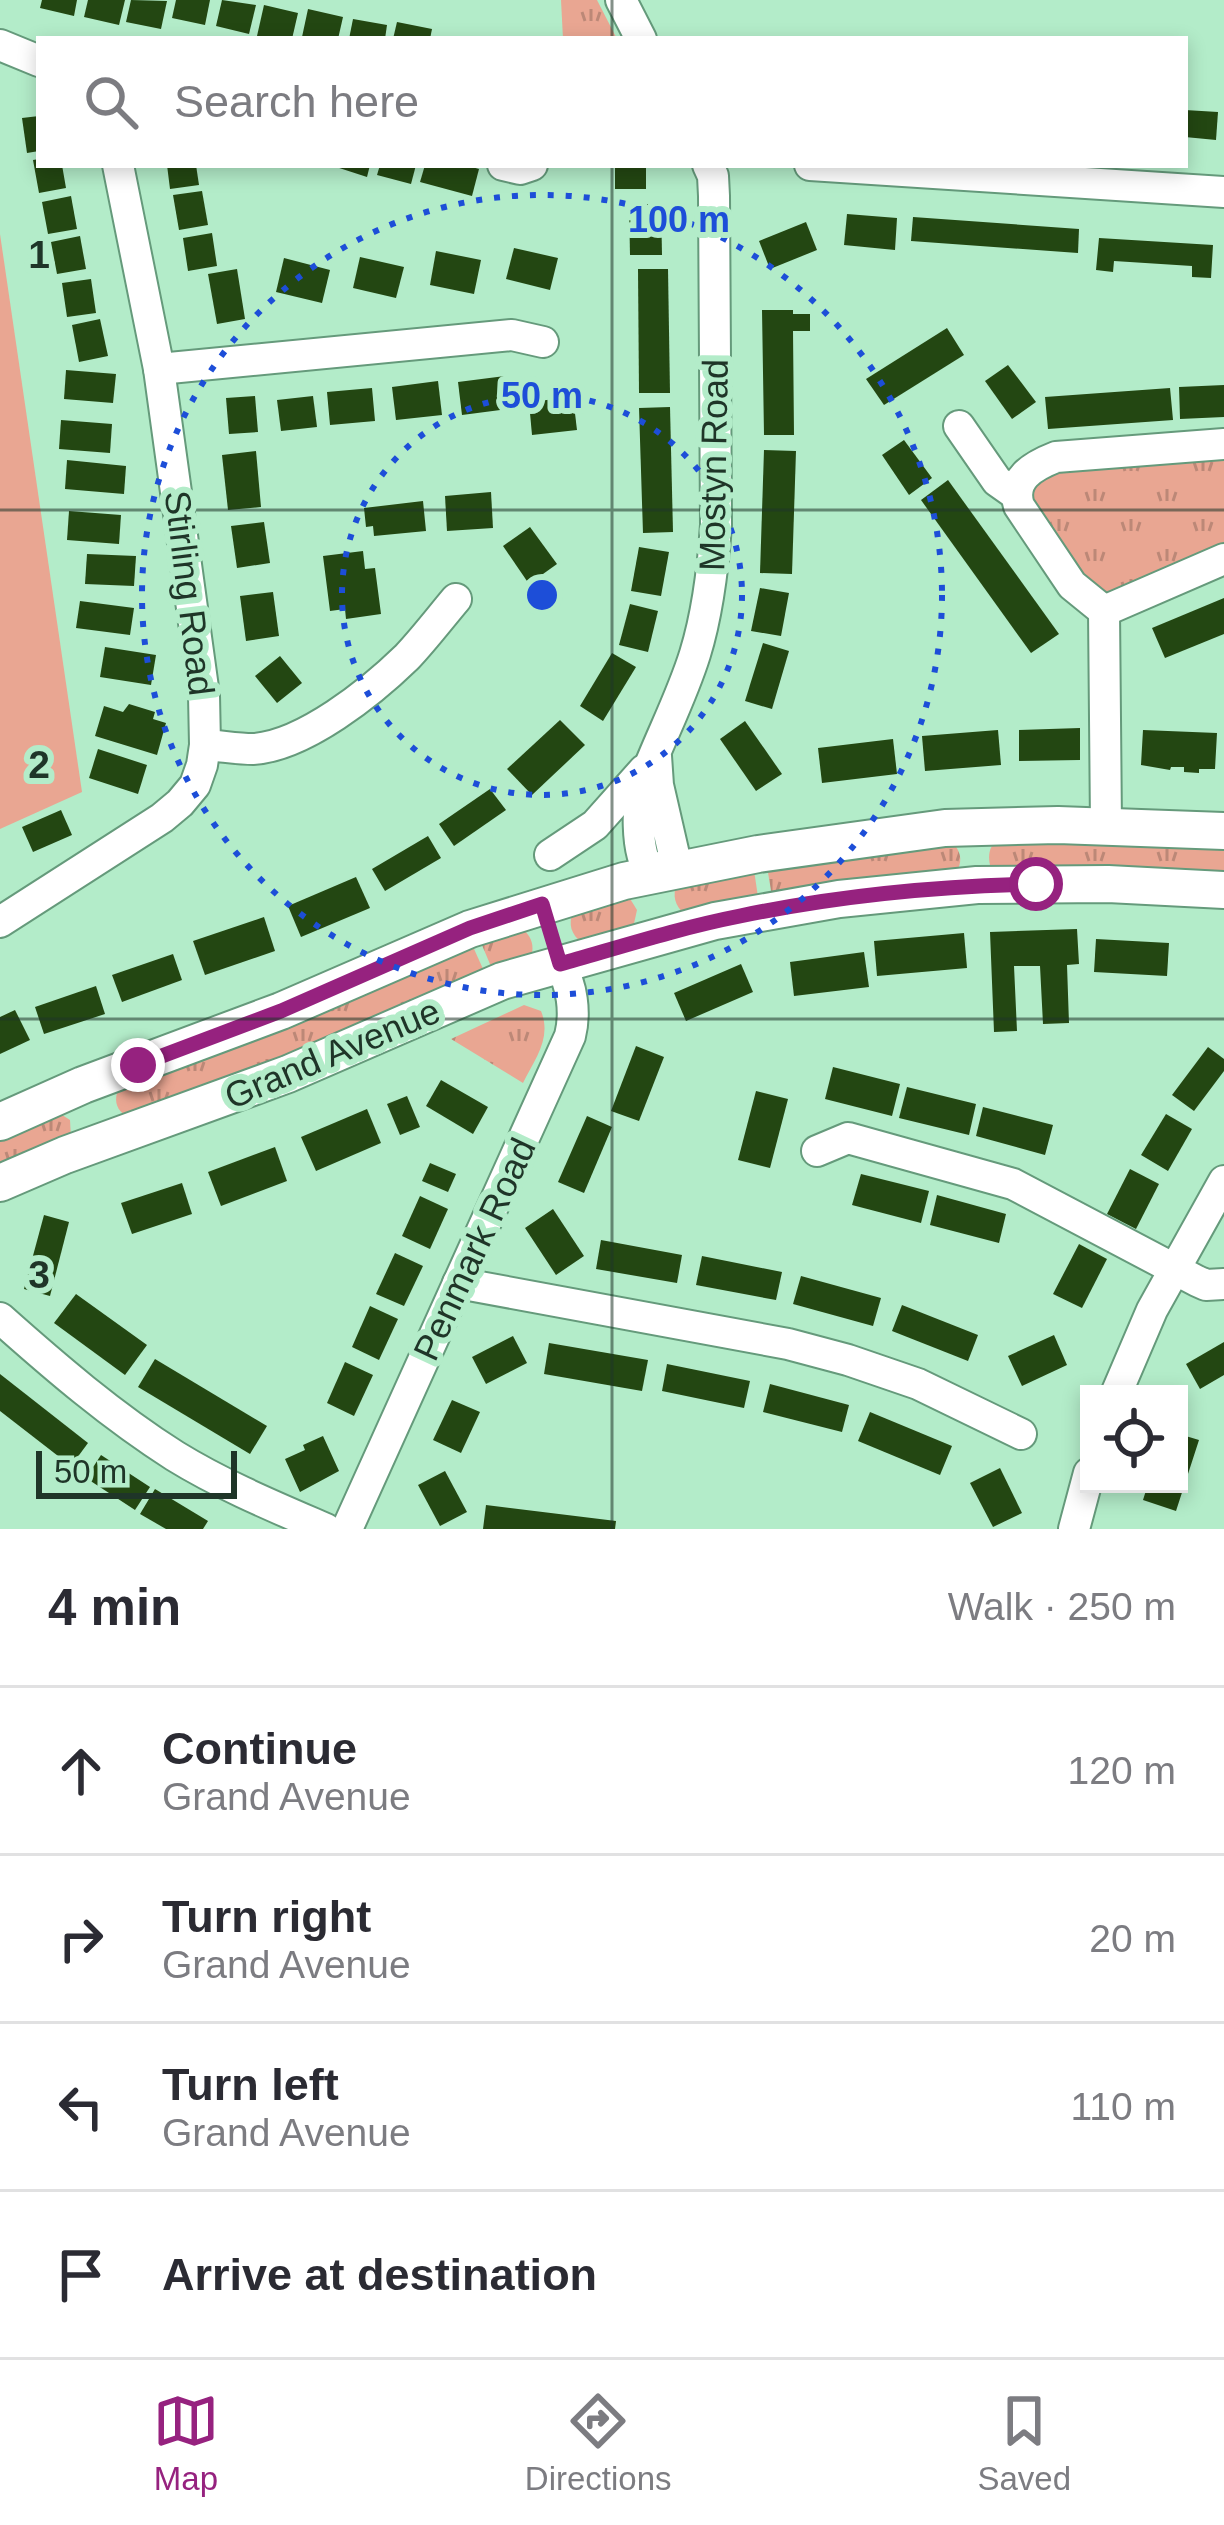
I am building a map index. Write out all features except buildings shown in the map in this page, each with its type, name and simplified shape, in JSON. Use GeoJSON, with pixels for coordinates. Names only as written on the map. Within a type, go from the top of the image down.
{"type":"FeatureCollection","features":[{"type":"Feature","properties":{"kind":"street"},"geometry":{"type":"LineString","coordinates":[[621,0],[639,36]]}},
{"type":"Feature","properties":{"kind":"street"},"geometry":{"type":"LineString","coordinates":[[0,45],[36,60]]}},
{"type":"Feature","properties":{"kind":"street","name":"Stirling Road"},"geometry":{"type":"LineString","coordinates":[[0,922],[180,803],[195,784],[206,745],[204,695],[159,369],[119,168]]}},
{"type":"Feature","properties":{"kind":"street","name":"Mostyn Road"},"geometry":{"type":"LineString","coordinates":[[651,874],[645,866],[639,818],[646,776],[695,654],[713,571],[714,196],[709,168]]}},
{"type":"Feature","properties":{"kind":"street"},"geometry":{"type":"LineString","coordinates":[[856,168],[1224,192]]}},
{"type":"Feature","properties":{"kind":"street"},"geometry":{"type":"LineString","coordinates":[[159,369],[512,335],[543,342]]}},
{"type":"Feature","properties":{"kind":"street"},"geometry":{"type":"LineString","coordinates":[[959,426],[998,481],[1014,493],[1072,585],[1104,611]]}},
{"type":"Feature","properties":{"kind":"street"},"geometry":{"type":"LineString","coordinates":[[1014,493],[1019,481],[1056,457],[1224,444]]}},
{"type":"Feature","properties":{"kind":"street"},"geometry":{"type":"LineString","coordinates":[[1104,611],[1224,559]]}},
{"type":"Feature","properties":{"kind":"street"},"geometry":{"type":"LineString","coordinates":[[206,745],[253,748],[313,730],[408,656],[456,599]]}},
{"type":"Feature","properties":{"kind":"street"},"geometry":{"type":"LineString","coordinates":[[1104,611],[1106,826]]}},
{"type":"Feature","properties":{"kind":"street","name":"Mostyn Road"},"geometry":{"type":"LineString","coordinates":[[550,855],[595,825],[656,756]]}},
{"type":"Feature","properties":{"kind":"street"},"geometry":{"type":"LineString","coordinates":[[974,827],[977,885]]}},
{"type":"Feature","properties":{"kind":"street","name":"Grand Avenue"},"geometry":{"type":"LineString","coordinates":[[0,1122],[83,1085],[281,1011],[470,928],[651,874],[880,836],[974,827],[1224,831]]}},
{"type":"Feature","properties":{"kind":"street"},"geometry":{"type":"LineString","coordinates":[[651,874],[664,934]]}},
{"type":"Feature","properties":{"kind":"street","name":"Grand Avenue"},"geometry":{"type":"LineString","coordinates":[[0,1184],[104,1140],[289,1074],[502,981],[664,934],[791,907],[977,885],[1108,884],[1224,890]]}},
{"type":"Feature","properties":{"kind":"street"},"geometry":{"type":"LineString","coordinates":[[542,904],[560,964]]}},
{"type":"Feature","properties":{"kind":"street","name":"Penmark Road"},"geometry":{"type":"LineString","coordinates":[[347,1529],[569,1036],[572,999],[560,964]]}},
{"type":"Feature","properties":{"kind":"street"},"geometry":{"type":"LineString","coordinates":[[83,1085],[104,1140]]}},
{"type":"Feature","properties":{"kind":"street"},"geometry":{"type":"LineString","coordinates":[[818,1150],[848,1138],[1013,1184],[1206,1285],[1224,1285]]}},
{"type":"Feature","properties":{"kind":"street"},"geometry":{"type":"LineString","coordinates":[[1120,1385],[1174,1269],[1224,1181]]}},
{"type":"Feature","properties":{"kind":"street"},"geometry":{"type":"LineString","coordinates":[[458,1283],[753,1337],[848,1360],[918,1384],[1021,1434]]}},
{"type":"Feature","properties":{"kind":"street"},"geometry":{"type":"LineString","coordinates":[[0,1318],[80,1388],[176,1456],[326,1529]]}},
{"type":"Feature","properties":{"kind":"street"},"geometry":{"type":"LineString","coordinates":[[1074,1529],[1084,1493]]}},
{"type":"Feature","properties":{"kind":"green space"},"geometry":{"type":"Polygon","coordinates":[[[561,0],[597,0],[615,36],[563,36],[561,0]]]}},
{"type":"Feature","properties":{"kind":"green space"},"geometry":{"type":"Polygon","coordinates":[[[0,234],[82,792],[0,829],[0,234]]]}},
{"type":"Feature","properties":{"kind":"green space"},"geometry":{"type":"Polygon","coordinates":[[[1224,453],[1224,550],[1106,594],[1091,589],[1026,504],[1027,487],[1050,469],[1224,453]]]}},
{"type":"Feature","properties":{"kind":"green space"},"geometry":{"type":"Polygon","coordinates":[[[999,837],[1224,839],[1224,882],[991,869],[990,852],[999,837]]]}},
{"type":"Feature","properties":{"kind":"green space"},"geometry":{"type":"Polygon","coordinates":[[[954,844],[960,858],[956,873],[773,902],[766,861],[954,844]]]}},
{"type":"Feature","properties":{"kind":"green space"},"geometry":{"type":"Polygon","coordinates":[[[753,863],[759,904],[684,914],[678,907],[677,883],[753,863]]]}},
{"type":"Feature","properties":{"kind":"green space"},"geometry":{"type":"Polygon","coordinates":[[[629,897],[637,910],[633,928],[582,943],[575,936],[573,911],[629,897]]]}},
{"type":"Feature","properties":{"kind":"green space"},"geometry":{"type":"Polygon","coordinates":[[[520,927],[532,944],[529,963],[495,976],[479,938],[520,927]]]}},
{"type":"Feature","properties":{"kind":"green space"},"geometry":{"type":"Polygon","coordinates":[[[470,940],[488,980],[133,1121],[118,1107],[119,1087],[470,940]]]}},
{"type":"Feature","properties":{"kind":"green space"},"geometry":{"type":"Polygon","coordinates":[[[524,1005],[541,1011],[545,1030],[523,1083],[451,1039],[524,1005]]]}},
{"type":"Feature","properties":{"kind":"green space"},"geometry":{"type":"Polygon","coordinates":[[[56,1111],[70,1120],[71,1138],[0,1174],[0,1136],[56,1111]]]}},
{"type":"Feature","properties":{"kind":"route"},"geometry":{"type":"LineString","coordinates":[[138,1065],[281,1011],[470,928],[542,904],[560,964],[768,910],[977,885],[1036,884]]}}]}
